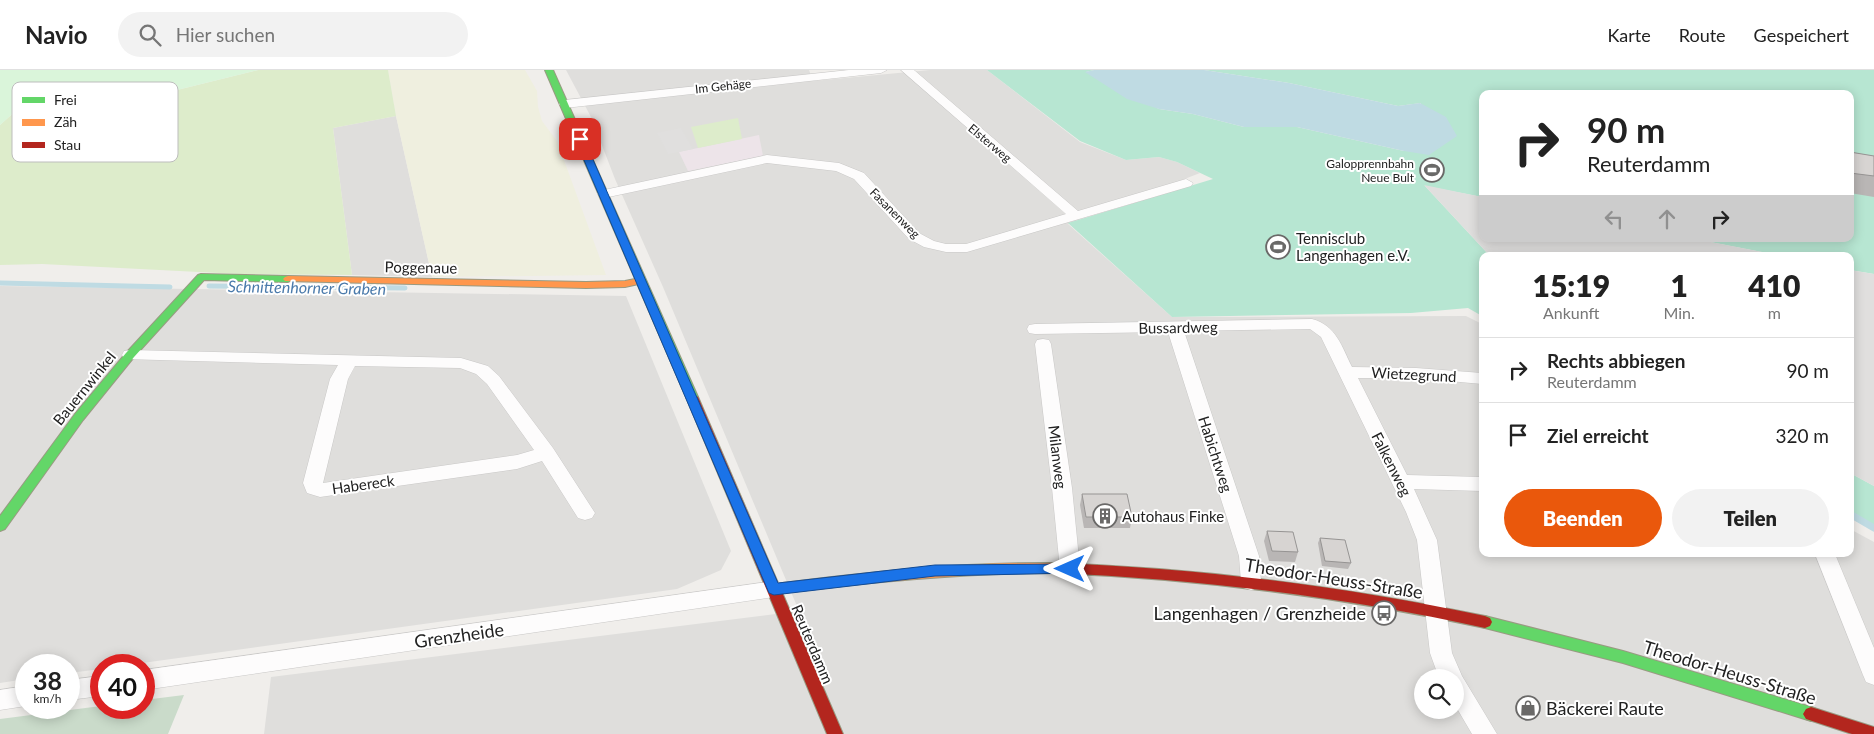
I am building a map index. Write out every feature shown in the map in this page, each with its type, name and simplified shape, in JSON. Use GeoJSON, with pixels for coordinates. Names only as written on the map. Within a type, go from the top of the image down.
{"type":"FeatureCollection","features":[{"type":"Feature","properties":{"kind":"street","name":"Reuterdamm"},"geometry":{"type":"LineString","coordinates":[[549,70],[835,734]]}},
{"type":"Feature","properties":{"kind":"street","name":"Im Gehäge"},"geometry":{"type":"LineString","coordinates":[[565,104],[881,70]]}},
{"type":"Feature","properties":{"kind":"street","name":"Elsterweg"},"geometry":{"type":"LineString","coordinates":[[907,70],[1075,216]]}},
{"type":"Feature","properties":{"kind":"street","name":"Fasanenweg"},"geometry":{"type":"LineString","coordinates":[[604,194],[761,160],[781,159],[839,167],[850,170],[859,176],[914,236],[928,244],[946,248],[971,247],[1186,183]]}},
{"type":"Feature","properties":{"kind":"street","name":"Poggenaue"},"geometry":{"type":"LineString","coordinates":[[201,277],[586,285],[625,284],[640,281]]}},
{"type":"Feature","properties":{"kind":"street","name":"Bauernwinkel"},"geometry":{"type":"LineString","coordinates":[[0,526],[79,417],[130,355],[201,277]]}},
{"type":"Feature","properties":{"kind":"street","name":"Bussardweg"},"geometry":{"type":"LineString","coordinates":[[1039,336],[1176,327],[1312,324],[1320,327]]}},
{"type":"Feature","properties":{"kind":"street","name":"Habichtweg"},"geometry":{"type":"LineString","coordinates":[[1176,327],[1249,556],[1251,582]]}},
{"type":"Feature","properties":{"kind":"street","name":"Falkenweg"},"geometry":{"type":"LineString","coordinates":[[1320,327],[1328,335],[1402,482],[1427,540],[1441,653],[1446,669]]}},
{"type":"Feature","properties":{"kind":"street","name":"Milanweg"},"geometry":{"type":"LineString","coordinates":[[1039,336],[1062,488],[1070,569]]}},
{"type":"Feature","properties":{"kind":"street"},"geometry":{"type":"LineString","coordinates":[[130,355],[453,362],[482,370],[493,380],[585,513]]}},
{"type":"Feature","properties":{"kind":"street","name":"Habereck"},"geometry":{"type":"LineString","coordinates":[[350,360],[339,379],[313,483],[314,488],[320,490],[517,462],[546,454]]}},
{"type":"Feature","properties":{"kind":"street","name":"Wietzegrund"},"geometry":{"type":"LineString","coordinates":[[1346,372],[1416,373],[1479,378]]}},
{"type":"Feature","properties":{"kind":"street"},"geometry":{"type":"LineString","coordinates":[[1402,482],[1479,484]]}},
{"type":"Feature","properties":{"kind":"street"},"geometry":{"type":"LineString","coordinates":[[1825,557],[1874,676]]}},
{"type":"Feature","properties":{"kind":"street","name":"Theodor-Heuss-Straße"},"geometry":{"type":"LineString","coordinates":[[774,589],[935,571],[1070,569],[1140,572],[1251,582],[1367,598],[1436,611],[1566,642],[1743,692],[1874,734]]}},
{"type":"Feature","properties":{"kind":"street","name":"Grenzheide"},"geometry":{"type":"LineString","coordinates":[[155,678],[774,589]]}},
{"type":"Feature","properties":{"kind":"street"},"geometry":{"type":"LineString","coordinates":[[0,700],[15,698]]}},
{"type":"Feature","properties":{"kind":"street"},"geometry":{"type":"LineString","coordinates":[[1464,699],[1485,734]]}},
{"type":"Feature","properties":{"kind":"shaded area"},"geometry":{"type":"Polygon","coordinates":[[[566,70],[809,70],[813,81],[930,70],[987,70],[1080,142],[1126,160],[1159,157],[1177,162],[1200,173],[1068,224],[1172,317],[1466,316],[1479,322],[1479,557],[1854,557],[1854,531],[1874,542],[1874,734],[264,734],[271,677],[799,611],[663,287],[615,179],[591,117],[566,70]]]}},
{"type":"Feature","properties":{"kind":"shaded area"},"geometry":{"type":"Polygon","coordinates":[[[396,116],[432,277],[352,275],[333,128],[396,116]]]}},
{"type":"Feature","properties":{"kind":"shaded area"},"geometry":{"type":"Polygon","coordinates":[[[681,128],[693,149],[668,154],[657,133],[681,128]]]}},
{"type":"Feature","properties":{"kind":"shaded area"},"geometry":{"type":"Polygon","coordinates":[[[759,135],[763,156],[688,171],[679,152],[759,135]]]}},
{"type":"Feature","properties":{"kind":"shaded area"},"geometry":{"type":"Polygon","coordinates":[[[1424,185],[1479,196],[1479,242],[1711,242],[1762,252],[1486,252],[1424,185]]]}},
{"type":"Feature","properties":{"kind":"shaded area"},"geometry":{"type":"Polygon","coordinates":[[[1854,271],[1874,274],[1874,486],[1854,475],[1854,271]]]}},
{"type":"Feature","properties":{"kind":"shaded area"},"geometry":{"type":"Polygon","coordinates":[[[0,286],[626,296],[731,551],[721,570],[677,589],[155,661],[155,654],[90,654],[90,670],[80,672],[80,654],[15,654],[15,681],[0,683],[0,286]]]}},
{"type":"Feature","properties":{"kind":"green space"},"geometry":{"type":"Polygon","coordinates":[[[0,70],[258,70],[178,90],[178,82],[12,82],[12,114],[0,125],[0,70]]]}},
{"type":"Feature","properties":{"kind":"green space"},"geometry":{"type":"Polygon","coordinates":[[[258,70],[388,70],[396,116],[333,128],[352,275],[238,274],[42,264],[0,265],[0,125],[12,114],[12,162],[178,162],[178,90],[258,70]]]}},
{"type":"Feature","properties":{"kind":"green space"},"geometry":{"type":"Polygon","coordinates":[[[388,70],[525,70],[537,91],[538,107],[542,121],[557,141],[606,275],[432,277],[396,116],[388,70]]]}},
{"type":"Feature","properties":{"kind":"green space"},"geometry":{"type":"Polygon","coordinates":[[[987,70],[1094,70],[1086,72],[1159,109],[1193,114],[1244,127],[1297,127],[1404,151],[1421,103],[1398,106],[1289,83],[1204,70],[1874,70],[1874,274],[1854,271],[1854,252],[1762,252],[1711,242],[1854,242],[1854,90],[1479,90],[1479,196],[1425,186],[1486,252],[1479,252],[1479,314],[1468,308],[1411,313],[1172,317],[1068,223],[1213,179],[1177,162],[1159,157],[1126,160],[1080,141],[987,70]]]}},
{"type":"Feature","properties":{"kind":"green space"},"geometry":{"type":"Polygon","coordinates":[[[738,118],[742,139],[698,148],[691,127],[738,118]]]}},
{"type":"Feature","properties":{"kind":"green space"},"geometry":{"type":"Polygon","coordinates":[[[1854,475],[1874,486],[1874,530],[1854,519],[1854,475]]]}},
{"type":"Feature","properties":{"kind":"green space"},"geometry":{"type":"Polygon","coordinates":[[[184,695],[168,734],[0,734],[0,719],[15,717],[15,719],[80,719],[80,709],[90,707],[90,719],[155,719],[155,699],[184,695]]]}},
{"type":"Feature","properties":{"kind":"water"},"geometry":{"type":"Polygon","coordinates":[[[1094,70],[1204,70],[1289,83],[1398,106],[1420,103],[1446,117],[1457,136],[1429,155],[1297,127],[1244,127],[1193,114],[1159,109],[1127,99],[1085,72],[1094,70]]]}},
{"type":"Feature","properties":{"kind":"building"},"geometry":{"type":"Polygon","coordinates":[[[1854,153],[1874,156],[1874,176],[1854,174],[1854,153]]]}},
{"type":"Feature","properties":{"kind":"building"},"geometry":{"type":"Polygon","coordinates":[[[1082,494],[1127,494],[1132,517],[1086,517],[1082,494]]]}},
{"type":"Feature","properties":{"kind":"building"},"geometry":{"type":"Polygon","coordinates":[[[1267,531],[1293,532],[1298,552],[1272,551],[1267,531]]]}},
{"type":"Feature","properties":{"kind":"building"},"geometry":{"type":"Polygon","coordinates":[[[1320,538],[1345,540],[1351,563],[1325,561],[1320,538]]]}},
{"type":"Feature","properties":{"kind":"waterway","name":"Schnittenhorner Graben"},"geometry":{"type":"LineString","coordinates":[[0,283],[170,287]]}},
{"type":"Feature","properties":{"kind":"waterway","name":"Schnittenhorner Graben"},"geometry":{"type":"LineString","coordinates":[[209,286],[405,288]]}},
{"type":"Feature","properties":{"kind":"waterway"},"geometry":{"type":"LineString","coordinates":[[1854,516],[1874,528]]}},
{"type":"Feature","properties":{"kind":"traffic: fast"},"geometry":{"type":"LineString","coordinates":[[549,70],[692,397]]}},
{"type":"Feature","properties":{"kind":"traffic: fast"},"geometry":{"type":"LineString","coordinates":[[0,526],[79,417],[130,355],[201,277],[288,279]]}},
{"type":"Feature","properties":{"kind":"traffic: fast"},"geometry":{"type":"LineString","coordinates":[[1485,622],[1623,657],[1811,714]]}},
{"type":"Feature","properties":{"kind":"traffic: slow"},"geometry":{"type":"LineString","coordinates":[[288,279],[586,285],[625,284],[640,281]]}},
{"type":"Feature","properties":{"kind":"traffic: slow"},"geometry":{"type":"LineString","coordinates":[[774,589],[948,571],[1053,568]]}},
{"type":"Feature","properties":{"kind":"traffic: jam"},"geometry":{"type":"LineString","coordinates":[[692,397],[835,734]]}},
{"type":"Feature","properties":{"kind":"traffic: jam"},"geometry":{"type":"LineString","coordinates":[[1053,568],[1108,570],[1270,584],[1378,601],[1485,622]]}},
{"type":"Feature","properties":{"kind":"traffic: jam"},"geometry":{"type":"LineString","coordinates":[[1811,714],[1874,734]]}},
{"type":"Feature","properties":{"kind":"place","name":"Galopprennbahn Neue Bult"},"geometry":{"type":"Point","coordinates":[1432,170]}},
{"type":"Feature","properties":{"kind":"place","name":"Tennisclub Langenhagen e.V."},"geometry":{"type":"Point","coordinates":[1278,247]}},
{"type":"Feature","properties":{"kind":"place","name":"Autohaus Finke"},"geometry":{"type":"Point","coordinates":[1105,516]}},
{"type":"Feature","properties":{"kind":"place","name":"Langenhagen / Grenzheide"},"geometry":{"type":"Point","coordinates":[1384,613]}},
{"type":"Feature","properties":{"kind":"place","name":"Bäckerei Raute"},"geometry":{"type":"Point","coordinates":[1528,708]}},
{"type":"Feature","properties":{"kind":"route"},"geometry":{"type":"LineString","coordinates":[[580,139],[774,589],[875,576],[935,571],[1070,569]]}}]}
